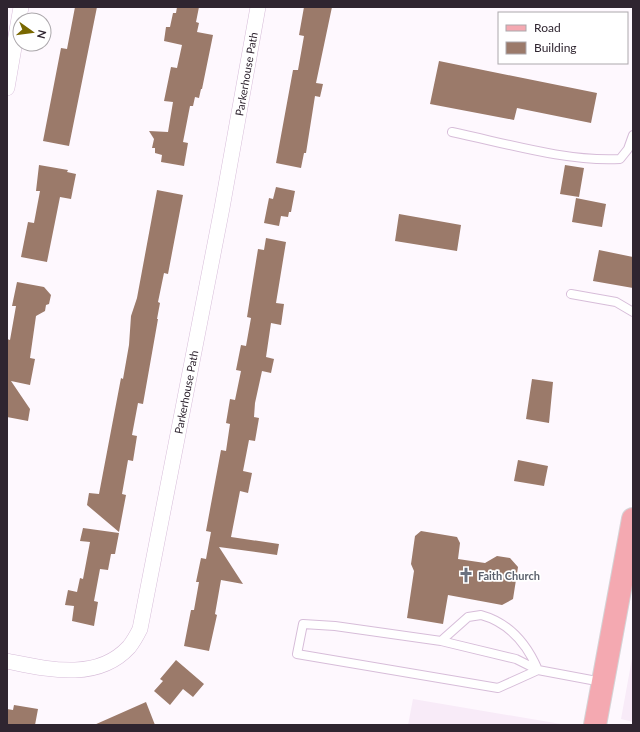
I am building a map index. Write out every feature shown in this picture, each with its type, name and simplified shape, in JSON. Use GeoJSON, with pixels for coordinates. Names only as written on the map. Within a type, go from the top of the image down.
{"type":"FeatureCollection","features":[{"type":"Feature","properties":{"kind":"main road"},"geometry":{"type":"LineString","coordinates":[[595,725],[633,519]]}},
{"type":"Feature","properties":{"kind":"street"},"geometry":{"type":"LineString","coordinates":[[7,88],[21,7]]}},
{"type":"Feature","properties":{"kind":"street","name":"Parkerhouse Path"},"geometry":{"type":"LineString","coordinates":[[7,661],[53,670],[88,669],[103,665],[118,656],[129,646],[140,629],[219,224],[258,7]]}},
{"type":"Feature","properties":{"kind":"lane"},"geometry":{"type":"LineString","coordinates":[[452,132],[576,158],[604,160],[620,160],[628,149],[633,136]]}},
{"type":"Feature","properties":{"kind":"lane"},"geometry":{"type":"LineString","coordinates":[[571,294],[616,302],[633,312]]}},
{"type":"Feature","properties":{"kind":"lane"},"geometry":{"type":"LineString","coordinates":[[441,641],[468,617],[481,615],[490,617],[500,622],[516,635],[530,651],[538,670]]}},
{"type":"Feature","properties":{"kind":"lane"},"geometry":{"type":"LineString","coordinates":[[538,670],[498,688],[297,654],[303,624],[335,626],[441,641],[516,659],[538,670],[603,682]]}},
{"type":"Feature","properties":{"kind":"shaded area"},"geometry":{"type":"Polygon","coordinates":[[[633,653],[633,722],[621,719],[633,653]]]}},
{"type":"Feature","properties":{"kind":"shaded area"},"geometry":{"type":"Polygon","coordinates":[[[413,699],[567,725],[408,725],[413,699]]]}},
{"type":"Feature","properties":{"kind":"building"},"geometry":{"type":"Polygon","coordinates":[[[75,7],[97,7],[69,146],[43,141],[61,48],[67,49],[75,7]]]}},
{"type":"Feature","properties":{"kind":"building"},"geometry":{"type":"Polygon","coordinates":[[[177,7],[199,7],[196,22],[199,23],[197,32],[213,35],[202,89],[199,98],[195,97],[193,106],[190,106],[183,142],[188,143],[184,166],[161,162],[162,155],[155,153],[155,148],[152,148],[154,139],[149,131],[168,132],[173,102],[164,101],[171,67],[177,68],[182,45],[164,41],[166,27],[170,27],[173,13],[176,13],[177,7]]]}},
{"type":"Feature","properties":{"kind":"building"},"geometry":{"type":"Polygon","coordinates":[[[304,7],[332,7],[316,83],[323,84],[320,97],[315,96],[306,153],[304,153],[301,168],[276,163],[293,70],[298,70],[304,36],[299,35],[304,7]]]}},
{"type":"Feature","properties":{"kind":"building"},"geometry":{"type":"Polygon","coordinates":[[[439,61],[597,93],[591,123],[517,108],[514,120],[430,104],[439,61]]]}},
{"type":"Feature","properties":{"kind":"building"},"geometry":{"type":"Polygon","coordinates":[[[39,165],[68,170],[67,172],[76,174],[71,199],[60,197],[47,262],[21,257],[28,222],[34,223],[40,191],[36,191],[39,165]]]}},
{"type":"Feature","properties":{"kind":"building"},"geometry":{"type":"Polygon","coordinates":[[[565,165],[584,168],[579,197],[560,194],[565,165]]]}},
{"type":"Feature","properties":{"kind":"building"},"geometry":{"type":"Polygon","coordinates":[[[276,187],[295,191],[291,212],[289,212],[288,217],[281,216],[279,226],[264,223],[269,198],[273,199],[276,187]]]}},
{"type":"Feature","properties":{"kind":"building"},"geometry":{"type":"Polygon","coordinates":[[[157,190],[183,195],[168,274],[164,273],[158,302],[160,303],[158,319],[143,404],[138,403],[132,435],[137,436],[133,461],[128,460],[122,494],[126,495],[119,532],[87,505],[89,493],[99,494],[121,378],[123,379],[129,345],[131,316],[137,298],[157,190]]]}},
{"type":"Feature","properties":{"kind":"building"},"geometry":{"type":"Polygon","coordinates":[[[576,198],[606,204],[602,227],[572,222],[576,198]]]}},
{"type":"Feature","properties":{"kind":"building"},"geometry":{"type":"Polygon","coordinates":[[[399,214],[461,225],[457,251],[395,241],[399,214]]]}},
{"type":"Feature","properties":{"kind":"building"},"geometry":{"type":"Polygon","coordinates":[[[266,238],[286,242],[276,303],[284,304],[281,325],[271,323],[266,357],[274,359],[271,373],[262,371],[255,403],[254,417],[259,418],[255,441],[249,440],[243,471],[252,473],[248,493],[240,491],[231,537],[279,544],[277,555],[219,547],[243,584],[221,580],[215,614],[217,615],[209,651],[184,646],[191,610],[194,610],[199,582],[196,582],[201,558],[206,559],[211,532],[206,531],[221,450],[226,451],[230,424],[226,423],[230,399],[235,400],[241,371],[236,370],[241,345],[246,346],[251,318],[247,317],[258,249],[264,250],[266,238]]]}},
{"type":"Feature","properties":{"kind":"building"},"geometry":{"type":"Polygon","coordinates":[[[599,250],[633,257],[633,288],[593,281],[599,250]]]}},
{"type":"Feature","properties":{"kind":"building"},"geometry":{"type":"Polygon","coordinates":[[[17,282],[44,287],[51,295],[49,304],[46,305],[45,311],[36,316],[30,358],[35,359],[30,385],[11,381],[30,409],[28,421],[7,417],[7,339],[10,340],[16,306],[12,306],[17,282]]]}},
{"type":"Feature","properties":{"kind":"building"},"geometry":{"type":"Polygon","coordinates":[[[532,379],[553,382],[549,423],[526,419],[532,379]]]}},
{"type":"Feature","properties":{"kind":"building"},"geometry":{"type":"Polygon","coordinates":[[[518,460],[548,466],[544,486],[514,481],[518,460]]]}},
{"type":"Feature","properties":{"kind":"building"},"geometry":{"type":"Polygon","coordinates":[[[83,528],[119,533],[115,554],[111,554],[108,570],[100,569],[94,601],[98,602],[94,626],[72,621],[74,606],[65,605],[68,590],[77,592],[80,578],[83,579],[90,542],[80,541],[83,528]]]}},
{"type":"Feature","properties":{"kind":"building"},"geometry":{"type":"Polygon","coordinates":[[[421,531],[457,537],[460,543],[458,559],[485,563],[497,556],[510,558],[518,567],[513,599],[502,605],[448,595],[443,624],[407,618],[414,571],[411,564],[415,536],[421,531]]]}},
{"type":"Feature","properties":{"kind":"building"},"geometry":{"type":"Polygon","coordinates":[[[176,660],[204,684],[193,697],[183,689],[170,705],[154,691],[163,681],[160,679],[176,660]]]}},
{"type":"Feature","properties":{"kind":"building"},"geometry":{"type":"Polygon","coordinates":[[[146,702],[155,725],[94,725],[146,702]]]}},
{"type":"Feature","properties":{"kind":"building"},"geometry":{"type":"Polygon","coordinates":[[[14,705],[38,709],[35,725],[7,725],[7,709],[13,710],[14,705]]]}},
{"type":"Feature","properties":{"kind":"place","name":"Faith Church"},"geometry":{"type":"Point","coordinates":[466,575]}}]}
